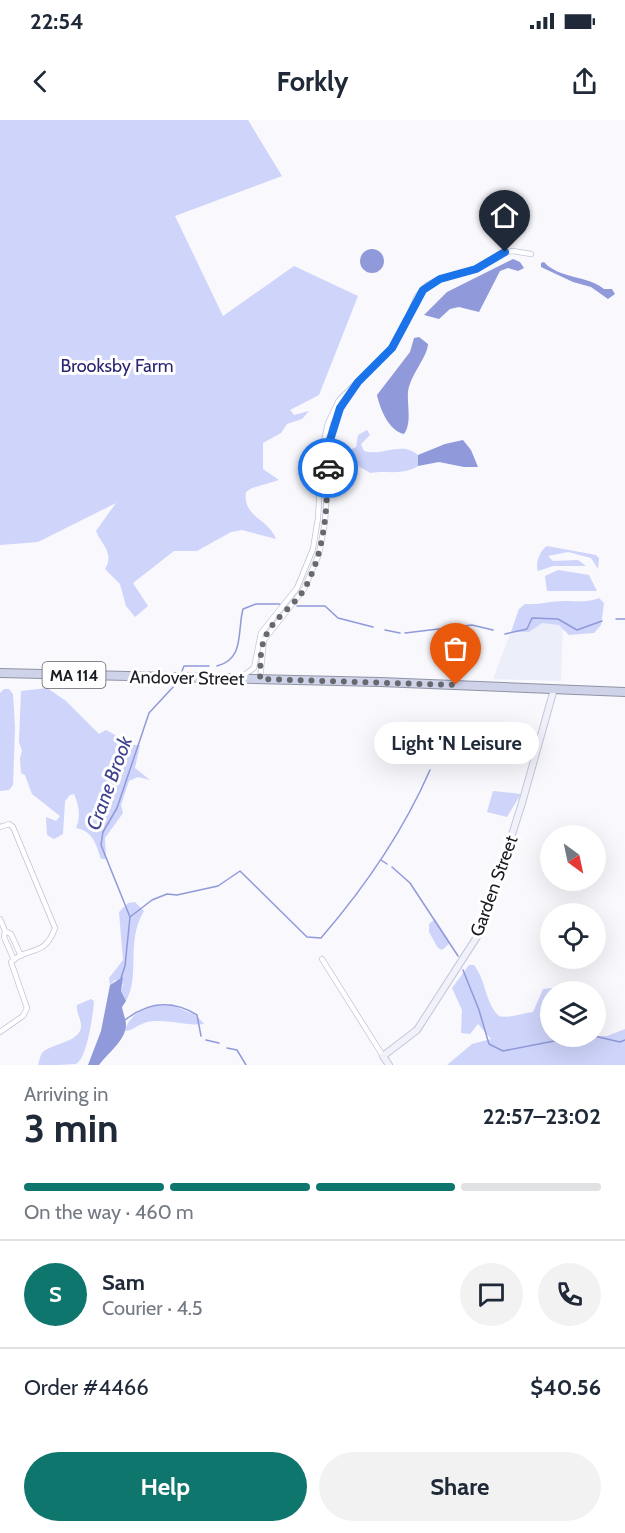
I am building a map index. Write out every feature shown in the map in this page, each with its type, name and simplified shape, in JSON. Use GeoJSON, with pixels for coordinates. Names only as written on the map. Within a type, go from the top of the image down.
{"type":"FeatureCollection","features":[{"type":"Feature","properties":{"kind":"highway","name":"Andover Street"},"geometry":{"type":"LineString","coordinates":[[0,674],[260,679],[625,693]]}},
{"type":"Feature","properties":{"kind":"main road","name":"Garden Street"},"geometry":{"type":"LineString","coordinates":[[383,1056],[417,1030],[482,929],[522,803],[554,689]]}},
{"type":"Feature","properties":{"kind":"main road"},"geometry":{"type":"LineString","coordinates":[[383,1056],[388,1065]]}},
{"type":"Feature","properties":{"kind":"street"},"geometry":{"type":"LineString","coordinates":[[237,679],[254,668],[261,633],[293,595],[301,580],[316,538],[325,430],[339,400],[392,348],[404,328],[417,296],[427,285],[476,269],[501,253],[513,251],[531,254]]}},
{"type":"Feature","properties":{"kind":"street"},"geometry":{"type":"LineString","coordinates":[[260,679],[261,649],[267,633],[304,589],[319,554],[325,522],[331,434],[340,408],[358,382]]}},
{"type":"Feature","properties":{"kind":"street"},"geometry":{"type":"LineString","coordinates":[[0,827],[9,824],[13,827],[55,925],[47,944],[38,951],[14,960],[11,968],[27,1008],[23,1016],[0,1032]]}},
{"type":"Feature","properties":{"kind":"street"},"geometry":{"type":"LineString","coordinates":[[0,919],[5,931],[4,937],[14,960]]}},
{"type":"Feature","properties":{"kind":"street"},"geometry":{"type":"LineString","coordinates":[[5,931],[11,934],[21,956]]}},
{"type":"Feature","properties":{"kind":"street"},"geometry":{"type":"LineString","coordinates":[[322,959],[383,1056]]}},
{"type":"Feature","properties":{"kind":"shaded area"},"geometry":{"type":"Polygon","coordinates":[[[532,618],[563,622],[561,681],[493,679],[510,634],[527,629],[532,618]]]}},
{"type":"Feature","properties":{"kind":"green space","name":"Brooksby Farm"},"geometry":{"type":"Polygon","coordinates":[[[0,120],[248,120],[282,176],[175,216],[223,316],[294,266],[358,296],[319,395],[290,410],[294,415],[309,411],[302,419],[287,424],[281,433],[263,443],[263,469],[279,480],[246,492],[248,507],[273,532],[276,539],[242,530],[231,532],[197,551],[174,551],[133,583],[148,606],[135,617],[126,606],[120,584],[105,569],[109,558],[108,553],[96,531],[116,503],[38,542],[0,545],[0,120]]]}},
{"type":"Feature","properties":{"kind":"green space"},"geometry":{"type":"Polygon","coordinates":[[[367,430],[370,435],[361,444],[364,451],[405,449],[418,455],[418,466],[400,472],[370,473],[355,464],[336,460],[335,457],[356,447],[358,435],[367,430]]]}},
{"type":"Feature","properties":{"kind":"green space"},"geometry":{"type":"Polygon","coordinates":[[[547,546],[596,555],[599,558],[598,569],[591,558],[568,552],[548,556],[553,561],[578,560],[586,566],[553,566],[538,571],[539,557],[547,546]]]}},
{"type":"Feature","properties":{"kind":"green space"},"geometry":{"type":"Polygon","coordinates":[[[558,570],[589,575],[597,591],[547,591],[545,576],[558,570]]]}},
{"type":"Feature","properties":{"kind":"green space"},"geometry":{"type":"Polygon","coordinates":[[[599,598],[604,603],[601,625],[594,633],[569,635],[559,625],[542,623],[529,632],[511,632],[519,609],[525,604],[586,601],[599,598]]]}},
{"type":"Feature","properties":{"kind":"green space"},"geometry":{"type":"Polygon","coordinates":[[[47,688],[66,701],[99,734],[106,730],[134,745],[140,745],[135,768],[150,780],[138,777],[129,781],[121,805],[123,813],[105,838],[106,859],[101,859],[90,835],[76,828],[79,811],[74,794],[65,801],[63,834],[54,839],[47,835],[46,817],[56,821],[60,816],[32,794],[25,775],[21,773],[22,751],[19,742],[21,691],[47,688]]]}},
{"type":"Feature","properties":{"kind":"green space"},"geometry":{"type":"Polygon","coordinates":[[[4,689],[9,689],[13,694],[15,728],[13,785],[9,790],[0,791],[0,693],[4,689]]]}},
{"type":"Feature","properties":{"kind":"green space"},"geometry":{"type":"Polygon","coordinates":[[[493,791],[521,794],[507,817],[487,812],[493,791]]]}},
{"type":"Feature","properties":{"kind":"green space"},"geometry":{"type":"Polygon","coordinates":[[[135,902],[144,911],[135,935],[132,980],[126,1001],[121,991],[123,984],[115,980],[110,985],[109,978],[123,960],[119,912],[128,903],[135,902]]]}},
{"type":"Feature","properties":{"kind":"green space"},"geometry":{"type":"Polygon","coordinates":[[[435,919],[450,943],[442,950],[438,948],[429,932],[429,924],[435,919]]]}},
{"type":"Feature","properties":{"kind":"green space"},"geometry":{"type":"Polygon","coordinates":[[[469,965],[474,965],[491,1005],[499,1016],[533,1012],[540,996],[540,1047],[606,1047],[606,1036],[625,1029],[625,1065],[447,1065],[472,1044],[491,1039],[478,1024],[470,1034],[461,1033],[462,1010],[452,988],[469,965]]]}},
{"type":"Feature","properties":{"kind":"green space"},"geometry":{"type":"Polygon","coordinates":[[[91,999],[94,1001],[91,1025],[80,1060],[76,1064],[38,1065],[41,1054],[46,1050],[79,1033],[81,1025],[77,1005],[91,999]]]}},
{"type":"Feature","properties":{"kind":"green space"},"geometry":{"type":"Polygon","coordinates":[[[160,1004],[173,1004],[197,1017],[204,1024],[150,1021],[125,1031],[133,1016],[160,1004]]]}},
{"type":"Feature","properties":{"kind":"water"},"geometry":{"type":"Polygon","coordinates":[[[372,249],[381,252],[384,261],[381,270],[372,273],[363,270],[360,261],[363,252],[372,249]]]}},
{"type":"Feature","properties":{"kind":"water"},"geometry":{"type":"Polygon","coordinates":[[[513,259],[520,262],[524,268],[518,271],[508,268],[500,271],[479,312],[459,307],[450,309],[439,319],[424,315],[447,292],[513,259]]]}},
{"type":"Feature","properties":{"kind":"water"},"geometry":{"type":"Polygon","coordinates":[[[544,262],[557,271],[590,281],[604,289],[612,289],[615,294],[608,299],[591,287],[573,282],[541,267],[541,263],[544,262]]]}},
{"type":"Feature","properties":{"kind":"water"},"geometry":{"type":"Polygon","coordinates":[[[419,337],[428,344],[425,355],[409,386],[409,419],[404,434],[390,424],[380,407],[377,395],[410,352],[414,338],[419,337]]]}},
{"type":"Feature","properties":{"kind":"water"},"geometry":{"type":"Polygon","coordinates":[[[463,440],[471,450],[478,467],[439,462],[418,466],[418,455],[445,444],[463,440]]]}},
{"type":"Feature","properties":{"kind":"water"},"geometry":{"type":"Polygon","coordinates":[[[123,977],[121,991],[126,1001],[122,1007],[126,1023],[125,1031],[120,1041],[99,1065],[88,1065],[101,1031],[110,985],[123,977]]]}},
{"type":"Feature","properties":{"kind":"waterway","name":"Crane Brook"},"geometry":{"type":"LineString","coordinates":[[217,666],[226,662],[236,651],[243,609],[256,604],[280,604]]}},
{"type":"Feature","properties":{"kind":"waterway","name":"Crane Brook"},"geometry":{"type":"LineString","coordinates":[[297,606],[325,606],[338,618],[373,627]]}},
{"type":"Feature","properties":{"kind":"waterway","name":"Crane Brook"},"geometry":{"type":"LineString","coordinates":[[505,634],[527,629],[532,618],[558,619],[577,630],[602,621]]}},
{"type":"Feature","properties":{"kind":"waterway","name":"Crane Brook"},"geometry":{"type":"LineString","coordinates":[[616,619],[625,619]]}},
{"type":"Feature","properties":{"kind":"waterway","name":"Crane Brook"},"geometry":{"type":"LineString","coordinates":[[405,633],[472,625],[493,630]]}},
{"type":"Feature","properties":{"kind":"waterway","name":"Crane Brook"},"geometry":{"type":"LineString","coordinates":[[385,630],[400,633]]}},
{"type":"Feature","properties":{"kind":"waterway","name":"Crane Brook"},"geometry":{"type":"LineString","coordinates":[[182,671],[184,666],[209,666]]}},
{"type":"Feature","properties":{"kind":"waterway","name":"Crane Brook"},"geometry":{"type":"LineString","coordinates":[[121,978],[125,966],[130,917],[101,845],[103,832],[117,808],[149,713],[174,686]]}},
{"type":"Feature","properties":{"kind":"waterway"},"geometry":{"type":"LineString","coordinates":[[130,917],[152,900],[167,894],[177,895],[218,886],[240,871],[307,937],[321,938],[382,858],[408,815],[430,770]]}},
{"type":"Feature","properties":{"kind":"waterway"},"geometry":{"type":"LineString","coordinates":[[381,860],[387,864]]}},
{"type":"Feature","properties":{"kind":"waterway"},"geometry":{"type":"LineString","coordinates":[[392,867],[410,883],[458,956]]}},
{"type":"Feature","properties":{"kind":"waterway"},"geometry":{"type":"LineString","coordinates":[[463,970],[479,1010],[489,1044],[503,1051],[540,1044]]}},
{"type":"Feature","properties":{"kind":"waterway"},"geometry":{"type":"LineString","coordinates":[[125,1020],[151,1006],[178,1006],[197,1015],[201,1036]]}},
{"type":"Feature","properties":{"kind":"waterway"},"geometry":{"type":"LineString","coordinates":[[606,1039],[620,1042],[625,1040]]}},
{"type":"Feature","properties":{"kind":"waterway"},"geometry":{"type":"LineString","coordinates":[[206,1040],[219,1043]]}},
{"type":"Feature","properties":{"kind":"waterway"},"geometry":{"type":"LineString","coordinates":[[227,1048],[237,1050],[246,1065]]}},
{"type":"Feature","properties":{"kind":"way so far"},"geometry":{"type":"LineString","coordinates":[[328,468],[325,522],[319,554],[304,589],[267,633],[261,649],[260,679],[456,685]]}},
{"type":"Feature","properties":{"kind":"place","name":"Light 'N Leisure"},"geometry":{"type":"Point","coordinates":[456,685]}},
{"type":"Feature","properties":{"kind":"route"},"geometry":{"type":"LineString","coordinates":[[328,468],[330,440],[340,408],[358,382],[392,348],[404,328],[417,296],[434,281],[476,269],[505,252]]}}]}
